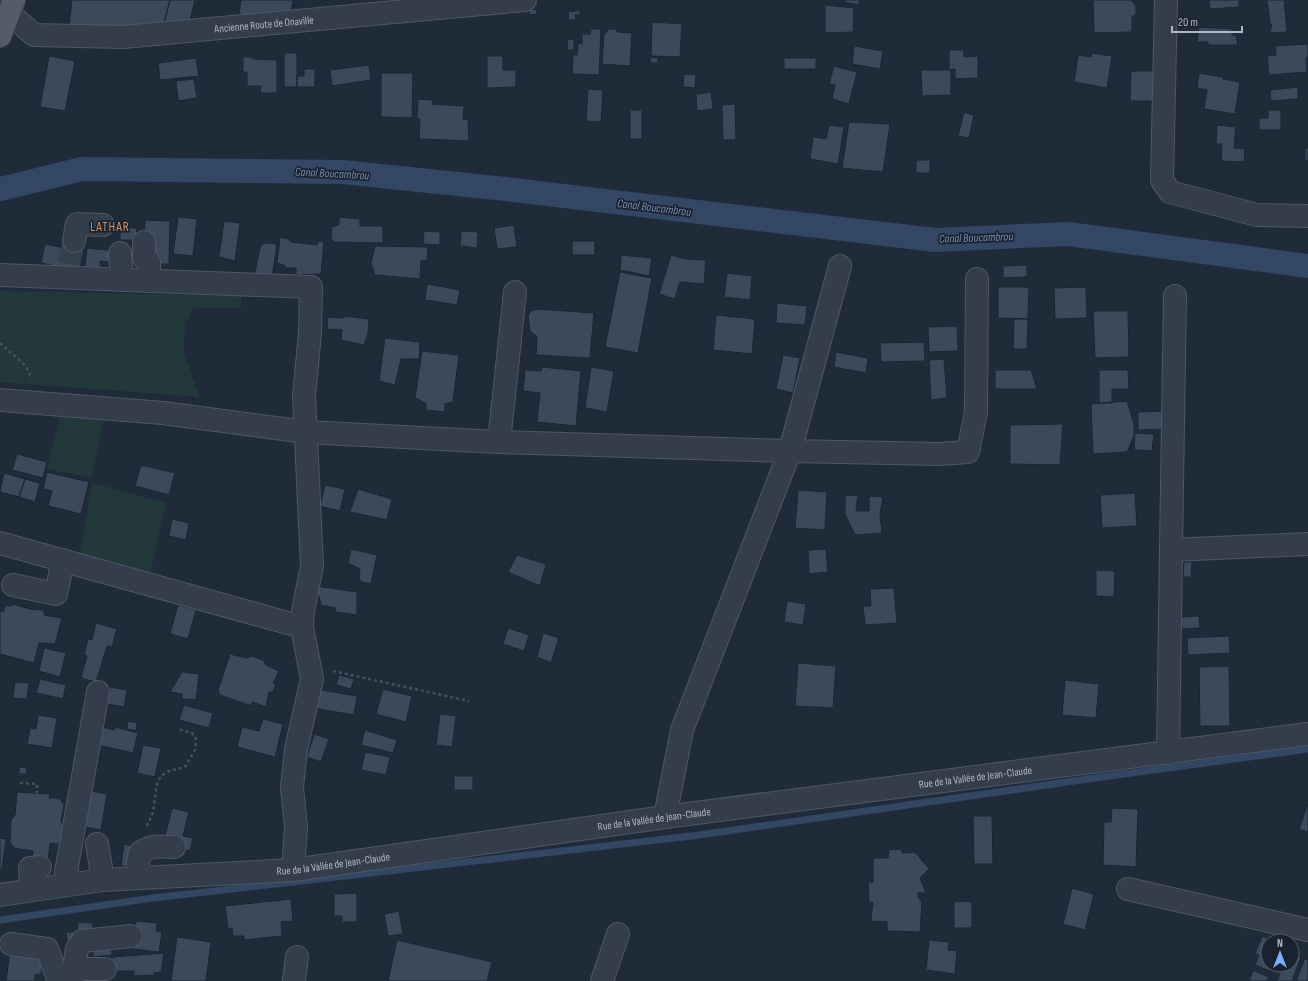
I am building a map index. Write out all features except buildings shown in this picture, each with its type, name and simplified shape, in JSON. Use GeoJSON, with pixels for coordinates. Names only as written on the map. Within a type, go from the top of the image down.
{"type":"FeatureCollection","features":[{"type":"Feature","properties":{"kind":"main road"},"geometry":{"type":"LineString","coordinates":[[0,36],[8,7]]}},
{"type":"Feature","properties":{"kind":"street","name":"Ancienne Route de Onaville"},"geometry":{"type":"LineString","coordinates":[[8,7],[34,35],[123,37],[525,0]]}},
{"type":"Feature","properties":{"kind":"street"},"geometry":{"type":"LineString","coordinates":[[1166,0],[1162,180],[1170,192],[1250,214],[1308,216]]}},
{"type":"Feature","properties":{"kind":"street"},"geometry":{"type":"LineString","coordinates":[[74,241],[77,224],[103,226]]}},
{"type":"Feature","properties":{"kind":"street"},"geometry":{"type":"LineString","coordinates":[[120,253],[122,280]]}},
{"type":"Feature","properties":{"kind":"street"},"geometry":{"type":"LineString","coordinates":[[0,275],[66,270],[122,280],[151,262],[311,287],[310,333],[304,396],[312,566],[303,611],[302,627],[312,679],[296,749],[292,787],[296,827],[293,870]]}},
{"type":"Feature","properties":{"kind":"street"},"geometry":{"type":"LineString","coordinates":[[665,817],[682,730],[790,451],[840,266]]}},
{"type":"Feature","properties":{"kind":"street"},"geometry":{"type":"LineString","coordinates":[[0,400],[163,413],[306,432],[499,442],[790,451],[939,454],[968,452],[976,412],[977,279]]}},
{"type":"Feature","properties":{"kind":"street"},"geometry":{"type":"LineString","coordinates":[[499,442],[515,292]]}},
{"type":"Feature","properties":{"kind":"street"},"geometry":{"type":"LineString","coordinates":[[1168,753],[1174,296]]}},
{"type":"Feature","properties":{"kind":"street"},"geometry":{"type":"LineString","coordinates":[[0,543],[302,627]]}},
{"type":"Feature","properties":{"kind":"street"},"geometry":{"type":"LineString","coordinates":[[1171,550],[1308,544]]}},
{"type":"Feature","properties":{"kind":"street"},"geometry":{"type":"LineString","coordinates":[[13,585],[56,594],[63,560]]}},
{"type":"Feature","properties":{"kind":"street"},"geometry":{"type":"LineString","coordinates":[[66,884],[66,872],[98,692]]}},
{"type":"Feature","properties":{"kind":"street","name":"Rue de la Vallée de Jean-Claude"},"geometry":{"type":"LineString","coordinates":[[0,895],[66,884],[103,880],[293,870],[665,817],[1308,734]]}},
{"type":"Feature","properties":{"kind":"street"},"geometry":{"type":"LineString","coordinates":[[97,844],[103,880]]}},
{"type":"Feature","properties":{"kind":"street"},"geometry":{"type":"LineString","coordinates":[[139,878],[138,862],[140,853],[146,849],[156,846],[174,847]]}},
{"type":"Feature","properties":{"kind":"street"},"geometry":{"type":"LineString","coordinates":[[31,890],[30,868],[40,867]]}},
{"type":"Feature","properties":{"kind":"street"},"geometry":{"type":"LineString","coordinates":[[1128,889],[1308,930]]}},
{"type":"Feature","properties":{"kind":"street"},"geometry":{"type":"LineString","coordinates":[[602,981],[618,934]]}},
{"type":"Feature","properties":{"kind":"street"},"geometry":{"type":"LineString","coordinates":[[70,973],[77,949],[82,941],[131,936]]}},
{"type":"Feature","properties":{"kind":"street"},"geometry":{"type":"LineString","coordinates":[[11,944],[47,949],[70,973]]}},
{"type":"Feature","properties":{"kind":"street"},"geometry":{"type":"LineString","coordinates":[[294,981],[297,956]]}},
{"type":"Feature","properties":{"kind":"street"},"geometry":{"type":"LineString","coordinates":[[70,973],[105,969]]}},
{"type":"Feature","properties":{"kind":"path"},"geometry":{"type":"LineString","coordinates":[[0,343],[26,366],[34,388],[34,403]]}},
{"type":"Feature","properties":{"kind":"path"},"geometry":{"type":"LineString","coordinates":[[310,666],[469,701]]}},
{"type":"Feature","properties":{"kind":"path"},"geometry":{"type":"LineString","coordinates":[[140,853],[141,839],[153,812],[157,784],[161,776],[169,771],[185,767],[195,750],[196,739],[192,733],[178,730]]}},
{"type":"Feature","properties":{"kind":"path"},"geometry":{"type":"LineString","coordinates":[[20,783],[37,784],[37,793]]}},
{"type":"Feature","properties":{"kind":"green space"},"geometry":{"type":"Polygon","coordinates":[[[0,291],[241,296],[241,308],[194,308],[185,323],[184,354],[200,397],[0,382],[0,291]]]}},
{"type":"Feature","properties":{"kind":"green space"},"geometry":{"type":"Polygon","coordinates":[[[60,417],[104,420],[91,478],[47,469],[60,417]]]}},
{"type":"Feature","properties":{"kind":"green space"},"geometry":{"type":"Polygon","coordinates":[[[92,483],[166,503],[150,575],[80,554],[92,483]]]}},
{"type":"Feature","properties":{"kind":"waterway","name":"Canal Boucambrou"},"geometry":{"type":"LineString","coordinates":[[0,189],[82,169],[343,172],[505,189],[935,240],[1068,234],[1308,266]]}},
{"type":"Feature","properties":{"kind":"waterway","name":"Canal Boucambrou"},"geometry":{"type":"LineString","coordinates":[[0,193],[2,189]]}},
{"type":"Feature","properties":{"kind":"waterway"},"geometry":{"type":"LineString","coordinates":[[0,920],[153,898],[692,836],[1308,749]]}},
{"type":"Feature","properties":{"kind":"tunnel"},"geometry":{"type":"LineString","coordinates":[[69,264],[74,241]]}},
{"type":"Feature","properties":{"kind":"district","name":"LATHAR"},"geometry":{"type":"Point","coordinates":[110,227]}}]}
